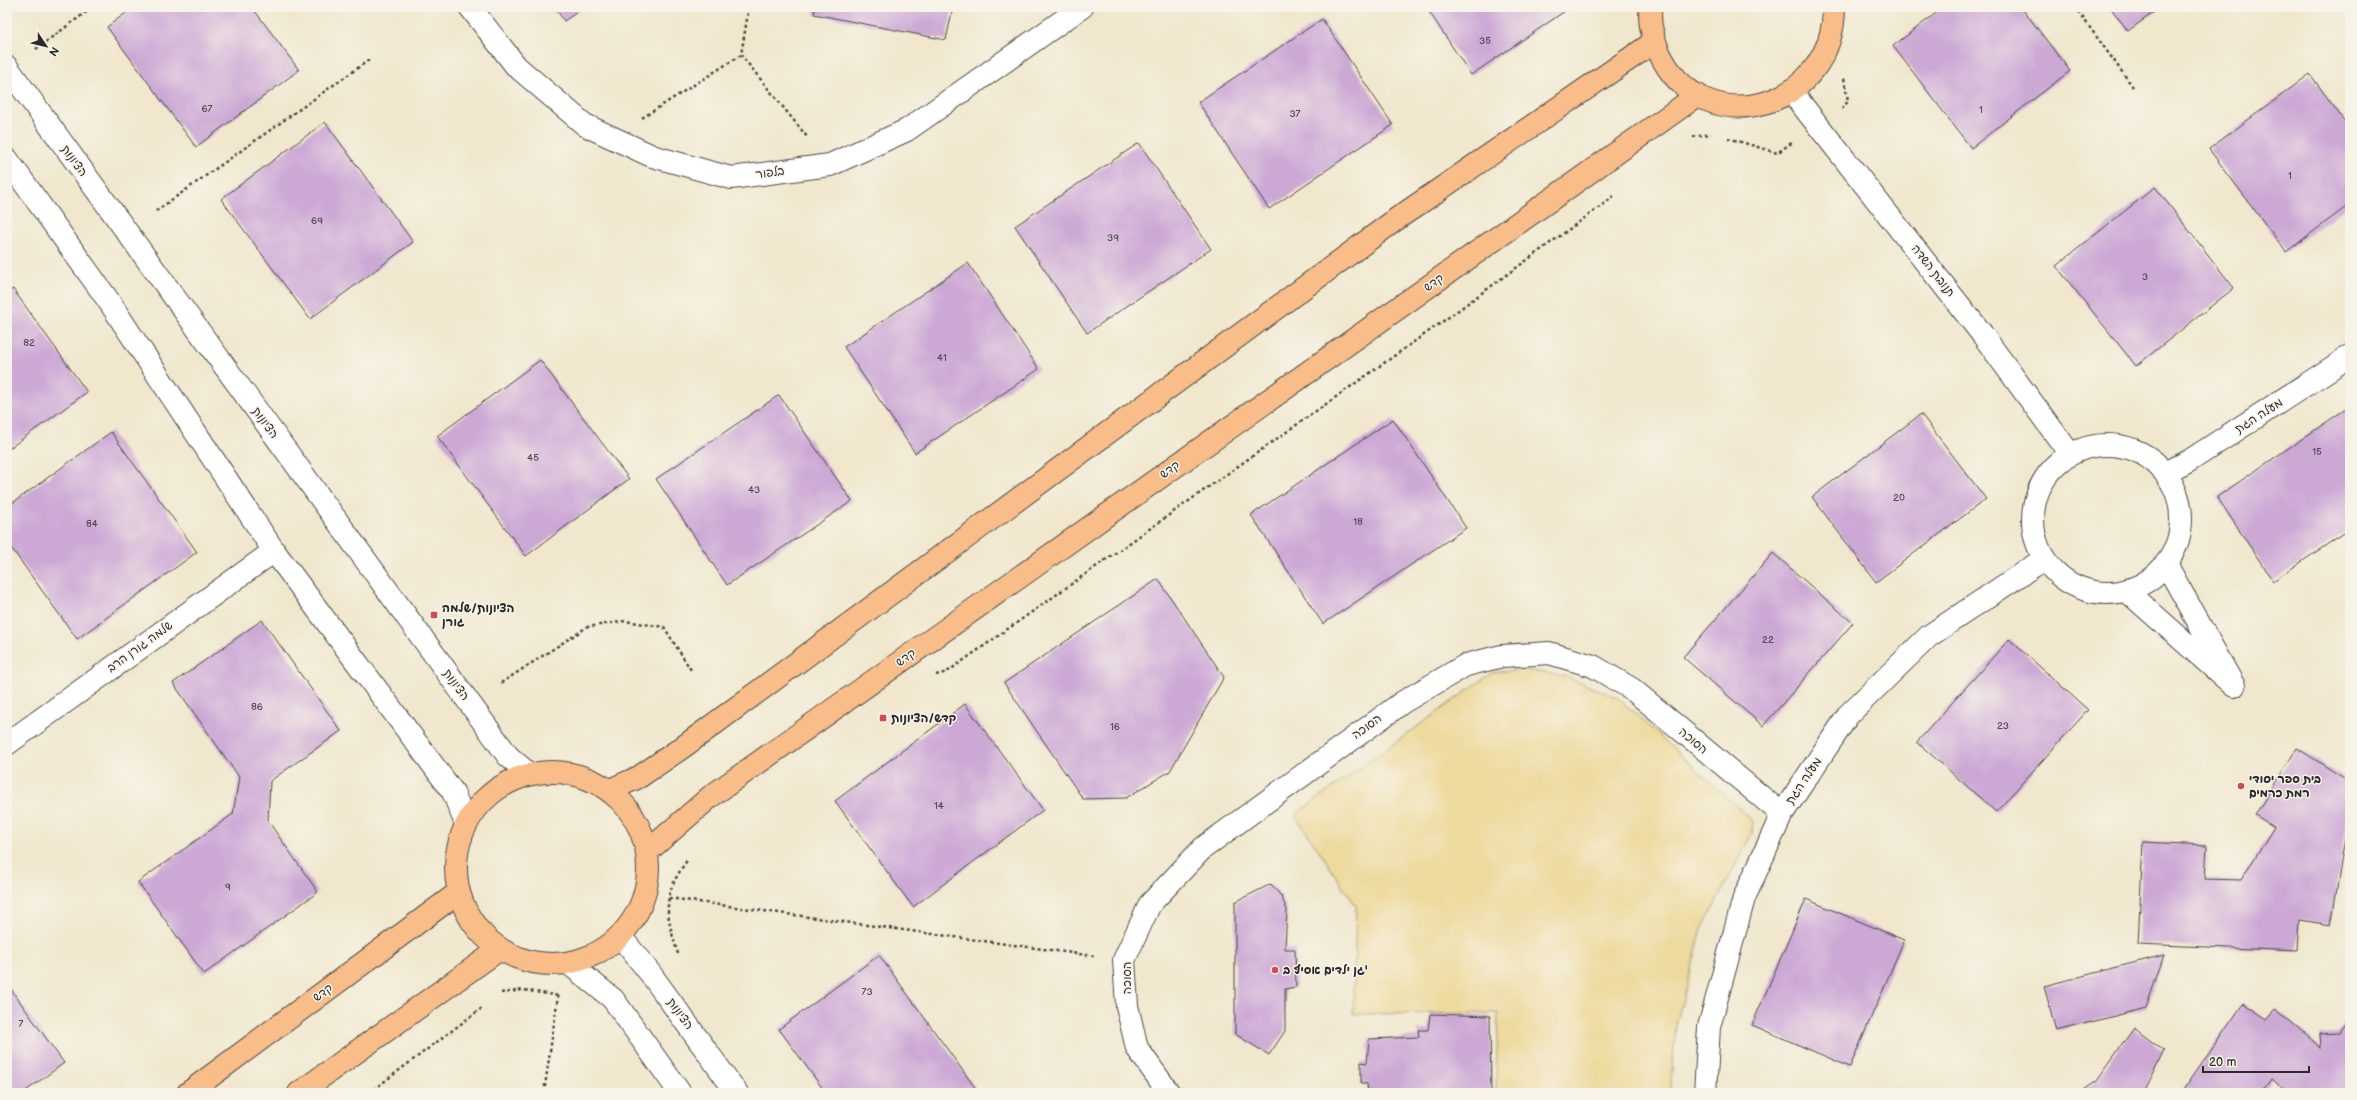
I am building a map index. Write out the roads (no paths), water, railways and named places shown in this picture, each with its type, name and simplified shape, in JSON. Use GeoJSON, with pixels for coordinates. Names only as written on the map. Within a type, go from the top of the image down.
{"type":"FeatureCollection","features":[{"type":"Feature","properties":{"kind":"main road"},"geometry":{"type":"LineString","coordinates":[[1651,7],[1654,42],[1664,63],[1679,82],[1698,95],[1720,104],[1745,106],[1769,102],[1791,91],[1810,76],[1824,56],[1832,32],[1834,7]]}},
{"type":"Feature","properties":{"kind":"main road"},"geometry":{"type":"LineString","coordinates":[[610,790],[639,777],[683,747],[1398,218],[1654,42]]}},
{"type":"Feature","properties":{"kind":"main road","name":"קדש"},"geometry":{"type":"LineString","coordinates":[[647,852],[710,797],[1698,95]]}},
{"type":"Feature","properties":{"kind":"main road"},"geometry":{"type":"LineString","coordinates":[[567,772],[589,778],[610,790],[627,806],[640,828],[647,852],[648,883],[638,912],[620,936],[594,954],[568,963],[549,964],[531,962],[500,949],[482,934],[468,914],[459,892],[456,869],[458,846],[466,824],[487,798],[509,782],[529,774],[567,772]]}},
{"type":"Feature","properties":{"kind":"main road","name":"קדש"},"geometry":{"type":"LineString","coordinates":[[188,1093],[459,892]]}},
{"type":"Feature","properties":{"kind":"main road"},"geometry":{"type":"LineString","coordinates":[[299,1093],[500,949]]}},
{"type":"Feature","properties":{"kind":"street","name":"בלפור"},"geometry":{"type":"LineString","coordinates":[[470,7],[516,66],[585,125],[652,156],[731,178],[830,165],[907,130],[1082,7]]}},
{"type":"Feature","properties":{"kind":"street","name":"הציונות"},"geometry":{"type":"LineString","coordinates":[[7,67],[508,756],[529,774]]}},
{"type":"Feature","properties":{"kind":"street","name":"תנובת השדה"},"geometry":{"type":"LineString","coordinates":[[1791,91],[1982,334],[2070,454]]}},
{"type":"Feature","properties":{"kind":"street"},"geometry":{"type":"LineString","coordinates":[[7,159],[108,300],[274,551],[453,792],[466,824]]}},
{"type":"Feature","properties":{"kind":"street","name":"מעלה הגת"},"geometry":{"type":"LineString","coordinates":[[2166,473],[2189,460],[2350,356]]}},
{"type":"Feature","properties":{"kind":"street"},"geometry":{"type":"LineString","coordinates":[[2103,444],[2127,447],[2149,457],[2166,473],[2178,494],[2182,517],[2178,542],[2166,564],[2151,579],[2127,591],[2100,593],[2073,586],[2051,568],[2044,559],[2034,534],[2033,507],[2042,481],[2060,461],[2070,454],[2103,444]]}},
{"type":"Feature","properties":{"kind":"street","name":"שלמה גורן הרב"},"geometry":{"type":"LineString","coordinates":[[10,735],[274,551]]}},
{"type":"Feature","properties":{"kind":"street","name":"מעלה הגת"},"geometry":{"type":"LineString","coordinates":[[1705,1093],[1709,1027],[1744,898],[1782,814],[1849,714],[1929,636],[2044,559]]}},
{"type":"Feature","properties":{"kind":"street"},"geometry":{"type":"LineString","coordinates":[[2127,591],[2234,686],[2166,564]]}},
{"type":"Feature","properties":{"kind":"street","name":"הסוכה"},"geometry":{"type":"LineString","coordinates":[[1169,1093],[1137,1048],[1127,1006],[1124,960],[1150,904],[1203,848],[1402,702],[1466,666],[1502,656],[1549,653],[1593,666],[1632,689],[1782,814]]}},
{"type":"Feature","properties":{"kind":"street","name":"הציונות"},"geometry":{"type":"LineString","coordinates":[[620,936],[650,973],[737,1093]]}},
{"type":"Feature","properties":{"kind":"street"},"geometry":{"type":"LineString","coordinates":[[568,963],[613,999],[680,1093]]}},
{"type":"Feature","properties":{"kind":"place","name":"הציונות/שלמה גורן"},"geometry":{"type":"Point","coordinates":[434,615]}},
{"type":"Feature","properties":{"kind":"place","name":"קדש/הציונות"},"geometry":{"type":"Point","coordinates":[883,718]}},
{"type":"Feature","properties":{"kind":"place","name":"בית ספר יסודי רמת כרמים"},"geometry":{"type":"Point","coordinates":[2241,786]}},
{"type":"Feature","properties":{"kind":"place","name":"גן ילדים אסיף ב'"},"geometry":{"type":"Point","coordinates":[1275,970]}}]}
